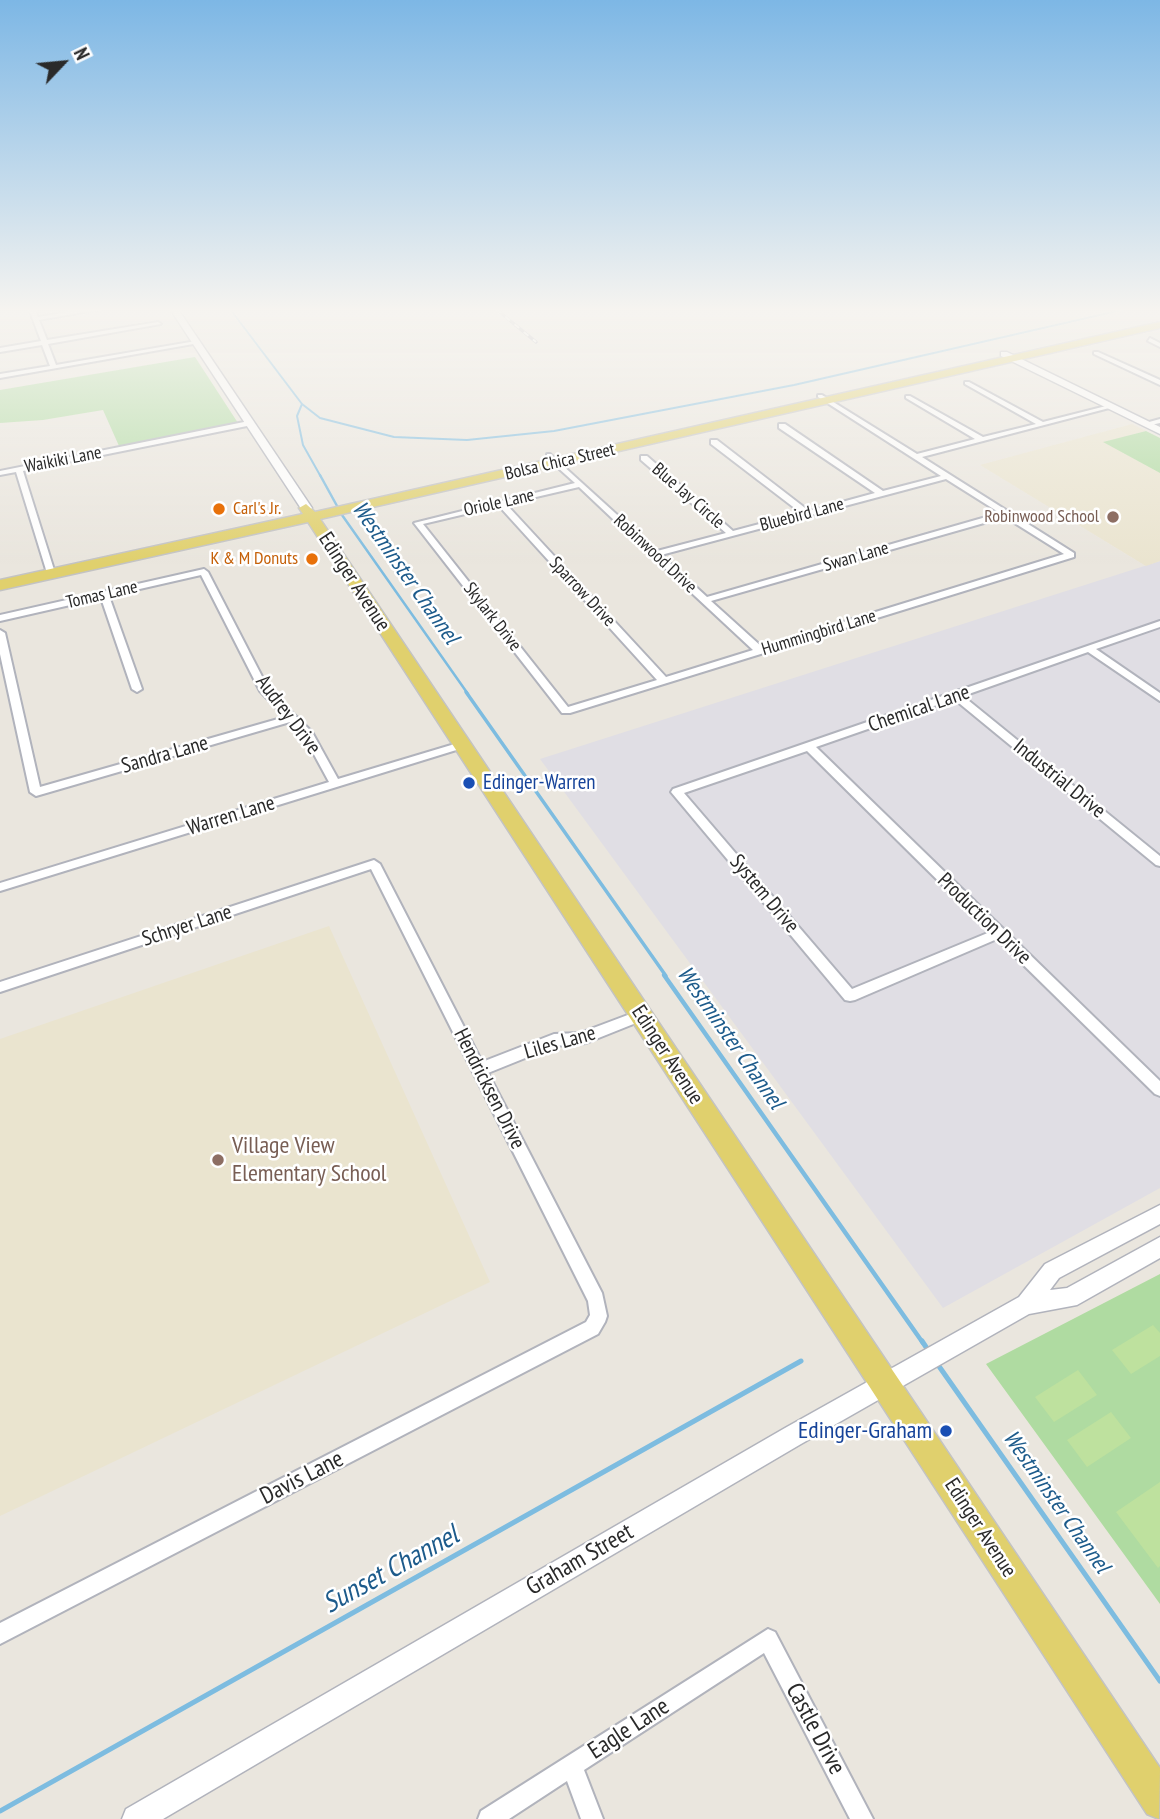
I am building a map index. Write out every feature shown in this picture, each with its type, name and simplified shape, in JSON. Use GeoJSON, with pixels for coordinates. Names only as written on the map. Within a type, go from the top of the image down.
{"type":"FeatureCollection","features":[{"type":"Feature","properties":{"kind":"main road","name":"Edinger Avenue"},"geometry":{"type":"LineString","coordinates":[[230,394],[641,1015],[897,1378],[1160,1801]]}},
{"type":"Feature","properties":{"kind":"main road","name":"Bolsa Chica Street"},"geometry":{"type":"LineString","coordinates":[[0,576],[50,569],[843,394]]}},
{"type":"Feature","properties":{"kind":"main road","name":"Bolsa Chica Street"},"geometry":{"type":"LineString","coordinates":[[0,585],[50,569]]}},
{"type":"Feature","properties":{"kind":"street"},"geometry":{"type":"LineString","coordinates":[[987,394],[1042,424]]}},
{"type":"Feature","properties":{"kind":"street"},"geometry":{"type":"LineString","coordinates":[[1084,394],[1160,431]]}},
{"type":"Feature","properties":{"kind":"street"},"geometry":{"type":"LineString","coordinates":[[908,397],[982,440]]}},
{"type":"Feature","properties":{"kind":"street"},"geometry":{"type":"LineString","coordinates":[[825,398],[1071,555]]}},
{"type":"Feature","properties":{"kind":"street"},"geometry":{"type":"LineString","coordinates":[[918,456],[1110,407]]}},
{"type":"Feature","properties":{"kind":"street"},"geometry":{"type":"LineString","coordinates":[[1146,425],[1160,421]]}},
{"type":"Feature","properties":{"kind":"street","name":"Waikiki Lane"},"geometry":{"type":"LineString","coordinates":[[0,473],[249,423]]}},
{"type":"Feature","properties":{"kind":"street"},"geometry":{"type":"LineString","coordinates":[[782,426],[881,494]]}},
{"type":"Feature","properties":{"kind":"street"},"geometry":{"type":"LineString","coordinates":[[714,442],[808,514]]}},
{"type":"Feature","properties":{"kind":"street","name":"Blue Jay Circle"},"geometry":{"type":"LineString","coordinates":[[644,458],[732,534]]}},
{"type":"Feature","properties":{"kind":"street","name":"Robinwood Drive"},"geometry":{"type":"LineString","coordinates":[[553,460],[760,651]]}},
{"type":"Feature","properties":{"kind":"street"},"geometry":{"type":"LineString","coordinates":[[19,469],[50,569]]}},
{"type":"Feature","properties":{"kind":"street","name":"Bluebird Lane"},"geometry":{"type":"LineString","coordinates":[[655,554],[949,477]]}},
{"type":"Feature","properties":{"kind":"street","name":"Oriole Lane"},"geometry":{"type":"LineString","coordinates":[[418,523],[580,484]]}},
{"type":"Feature","properties":{"kind":"street","name":"Sparrow Drive"},"geometry":{"type":"LineString","coordinates":[[501,503],[664,681]]}},
{"type":"Feature","properties":{"kind":"street","name":"Swan Lane"},"geometry":{"type":"LineString","coordinates":[[705,600],[1007,514]]}},
{"type":"Feature","properties":{"kind":"street","name":"Skylark Drive"},"geometry":{"type":"LineString","coordinates":[[418,523],[566,711]]}},
{"type":"Feature","properties":{"kind":"street","name":"Hummingbird Lane"},"geometry":{"type":"LineString","coordinates":[[566,711],[1071,555]]}},
{"type":"Feature","properties":{"kind":"street","name":"Tomas Lane"},"geometry":{"type":"LineString","coordinates":[[0,618],[204,572]]}},
{"type":"Feature","properties":{"kind":"street","name":"Audrey Drive"},"geometry":{"type":"LineString","coordinates":[[204,572],[265,691],[308,734],[335,784]]}},
{"type":"Feature","properties":{"kind":"street"},"geometry":{"type":"LineString","coordinates":[[104,594],[137,689]]}},
{"type":"Feature","properties":{"kind":"street","name":"Chemical Lane"},"geometry":{"type":"LineString","coordinates":[[677,792],[1160,624]]}},
{"type":"Feature","properties":{"kind":"street"},"geometry":{"type":"LineString","coordinates":[[0,633],[36,792]]}},
{"type":"Feature","properties":{"kind":"street"},"geometry":{"type":"LineString","coordinates":[[1089,649],[1160,698]]}},
{"type":"Feature","properties":{"kind":"street","name":"Industrial Drive"},"geometry":{"type":"LineString","coordinates":[[957,696],[1160,862]]}},
{"type":"Feature","properties":{"kind":"street","name":"Sandra Lane"},"geometry":{"type":"LineString","coordinates":[[36,792],[294,718]]}},
{"type":"Feature","properties":{"kind":"street","name":"Warren Lane"},"geometry":{"type":"LineString","coordinates":[[0,887],[462,745]]}},
{"type":"Feature","properties":{"kind":"street","name":"Production Drive"},"geometry":{"type":"LineString","coordinates":[[809,747],[1160,1090]]}},
{"type":"Feature","properties":{"kind":"street","name":"System Drive"},"geometry":{"type":"LineString","coordinates":[[677,792],[850,996],[999,933]]}},
{"type":"Feature","properties":{"kind":"street","name":"Schryer Lane"},"geometry":{"type":"LineString","coordinates":[[0,987],[374,864]]}},
{"type":"Feature","properties":{"kind":"street","name":"Hendricksen Drive"},"geometry":{"type":"LineString","coordinates":[[374,864],[596,1299],[599,1316]]}},
{"type":"Feature","properties":{"kind":"street","name":"Liles Lane"},"geometry":{"type":"LineString","coordinates":[[479,1070],[554,1040],[581,1039],[641,1015]]}},
{"type":"Feature","properties":{"kind":"street","name":"Graham Street"},"geometry":{"type":"LineString","coordinates":[[136,1819],[957,1345],[1026,1304],[1052,1271],[1160,1214]]}},
{"type":"Feature","properties":{"kind":"street","name":"Graham Street"},"geometry":{"type":"LineString","coordinates":[[1026,1304],[1070,1298],[1160,1247]]}},
{"type":"Feature","properties":{"kind":"street","name":"Davis Lane"},"geometry":{"type":"LineString","coordinates":[[0,1634],[592,1328],[599,1316]]}},
{"type":"Feature","properties":{"kind":"street","name":"Eagle Lane"},"geometry":{"type":"LineString","coordinates":[[489,1819],[768,1639]]}},
{"type":"Feature","properties":{"kind":"street","name":"Castle Drive"},"geometry":{"type":"LineString","coordinates":[[768,1639],[862,1819]]}},
{"type":"Feature","properties":{"kind":"street"},"geometry":{"type":"LineString","coordinates":[[572,1766],[592,1819]]}},
{"type":"Feature","properties":{"kind":"shaded area","name":"Robinwood School"},"geometry":{"type":"Polygon","coordinates":[[[1132,424],[1146,431],[1104,442],[1160,473],[1160,561],[1146,566],[980,465],[1132,424]]]}},
{"type":"Feature","properties":{"kind":"shaded area"},"geometry":{"type":"Polygon","coordinates":[[[1160,561],[1160,1188],[943,1308],[540,759],[1160,561]]]}},
{"type":"Feature","properties":{"kind":"shaded area","name":"Village View Elementary School"},"geometry":{"type":"Polygon","coordinates":[[[329,926],[490,1282],[0,1516],[0,1039],[329,926]]]}},
{"type":"Feature","properties":{"kind":"green space"},"geometry":{"type":"Polygon","coordinates":[[[0,394],[219,394],[238,423],[119,446],[103,410],[43,420],[0,423],[0,394]]]}},
{"type":"Feature","properties":{"kind":"green space"},"geometry":{"type":"Polygon","coordinates":[[[1146,431],[1160,438],[1160,473],[1103,442],[1146,431]]]}},
{"type":"Feature","properties":{"kind":"green space"},"geometry":{"type":"Polygon","coordinates":[[[1160,1274],[1160,1604],[986,1364],[1160,1274]]]}},
{"type":"Feature","properties":{"kind":"green space"},"geometry":{"type":"Polygon","coordinates":[[[1153,1325],[1160,1333],[1160,1356],[1131,1374],[1112,1350],[1153,1325]]]}},
{"type":"Feature","properties":{"kind":"green space"},"geometry":{"type":"Polygon","coordinates":[[[1078,1370],[1097,1395],[1054,1422],[1035,1397],[1078,1370]]]}},
{"type":"Feature","properties":{"kind":"green space"},"geometry":{"type":"Polygon","coordinates":[[[1111,1412],[1131,1438],[1087,1467],[1067,1440],[1111,1412]]]}},
{"type":"Feature","properties":{"kind":"green space"},"geometry":{"type":"Polygon","coordinates":[[[1160,1482],[1160,1566],[1158,1568],[1116,1512],[1160,1482]]]}},
{"type":"Feature","properties":{"kind":"waterway"},"geometry":{"type":"LineString","coordinates":[[294,394],[302,404]]}},
{"type":"Feature","properties":{"kind":"waterway"},"geometry":{"type":"LineString","coordinates":[[302,404],[320,418],[394,437],[467,440],[554,431],[748,394]]}},
{"type":"Feature","properties":{"kind":"waterway","name":"Westminster Channel"},"geometry":{"type":"LineString","coordinates":[[302,404],[297,416],[303,445],[321,477]]}},
{"type":"Feature","properties":{"kind":"waterway","name":"Westminster Channel"},"geometry":{"type":"LineString","coordinates":[[320,475],[342,515],[468,694]]}},
{"type":"Feature","properties":{"kind":"waterway","name":"Westminster Channel"},"geometry":{"type":"LineString","coordinates":[[466,692],[666,976]]}},
{"type":"Feature","properties":{"kind":"waterway","name":"Westminster Channel"},"geometry":{"type":"LineString","coordinates":[[664,975],[923,1343]]}},
{"type":"Feature","properties":{"kind":"waterway","name":"Westminster Channel"},"geometry":{"type":"LineString","coordinates":[[922,1341],[928,1350]]}},
{"type":"Feature","properties":{"kind":"waterway","name":"Sunset Channel"},"geometry":{"type":"LineString","coordinates":[[0,1811],[801,1361]]}},
{"type":"Feature","properties":{"kind":"waterway","name":"Westminster Channel"},"geometry":{"type":"LineString","coordinates":[[936,1362],[1160,1681]]}},
{"type":"Feature","properties":{"kind":"place","name":"Carl's Jr."},"geometry":{"type":"Point","coordinates":[219,509]}},
{"type":"Feature","properties":{"kind":"place","name":"Robinwood School"},"geometry":{"type":"Point","coordinates":[1113,517]}},
{"type":"Feature","properties":{"kind":"place","name":"K & M Donuts"},"geometry":{"type":"Point","coordinates":[312,559]}},
{"type":"Feature","properties":{"kind":"place","name":"Edinger-Warren"},"geometry":{"type":"Point","coordinates":[469,783]}},
{"type":"Feature","properties":{"kind":"place","name":"Village View Elementary School"},"geometry":{"type":"Point","coordinates":[218,1160]}},
{"type":"Feature","properties":{"kind":"place","name":"Edinger-Graham"},"geometry":{"type":"Point","coordinates":[946,1431]}}]}
